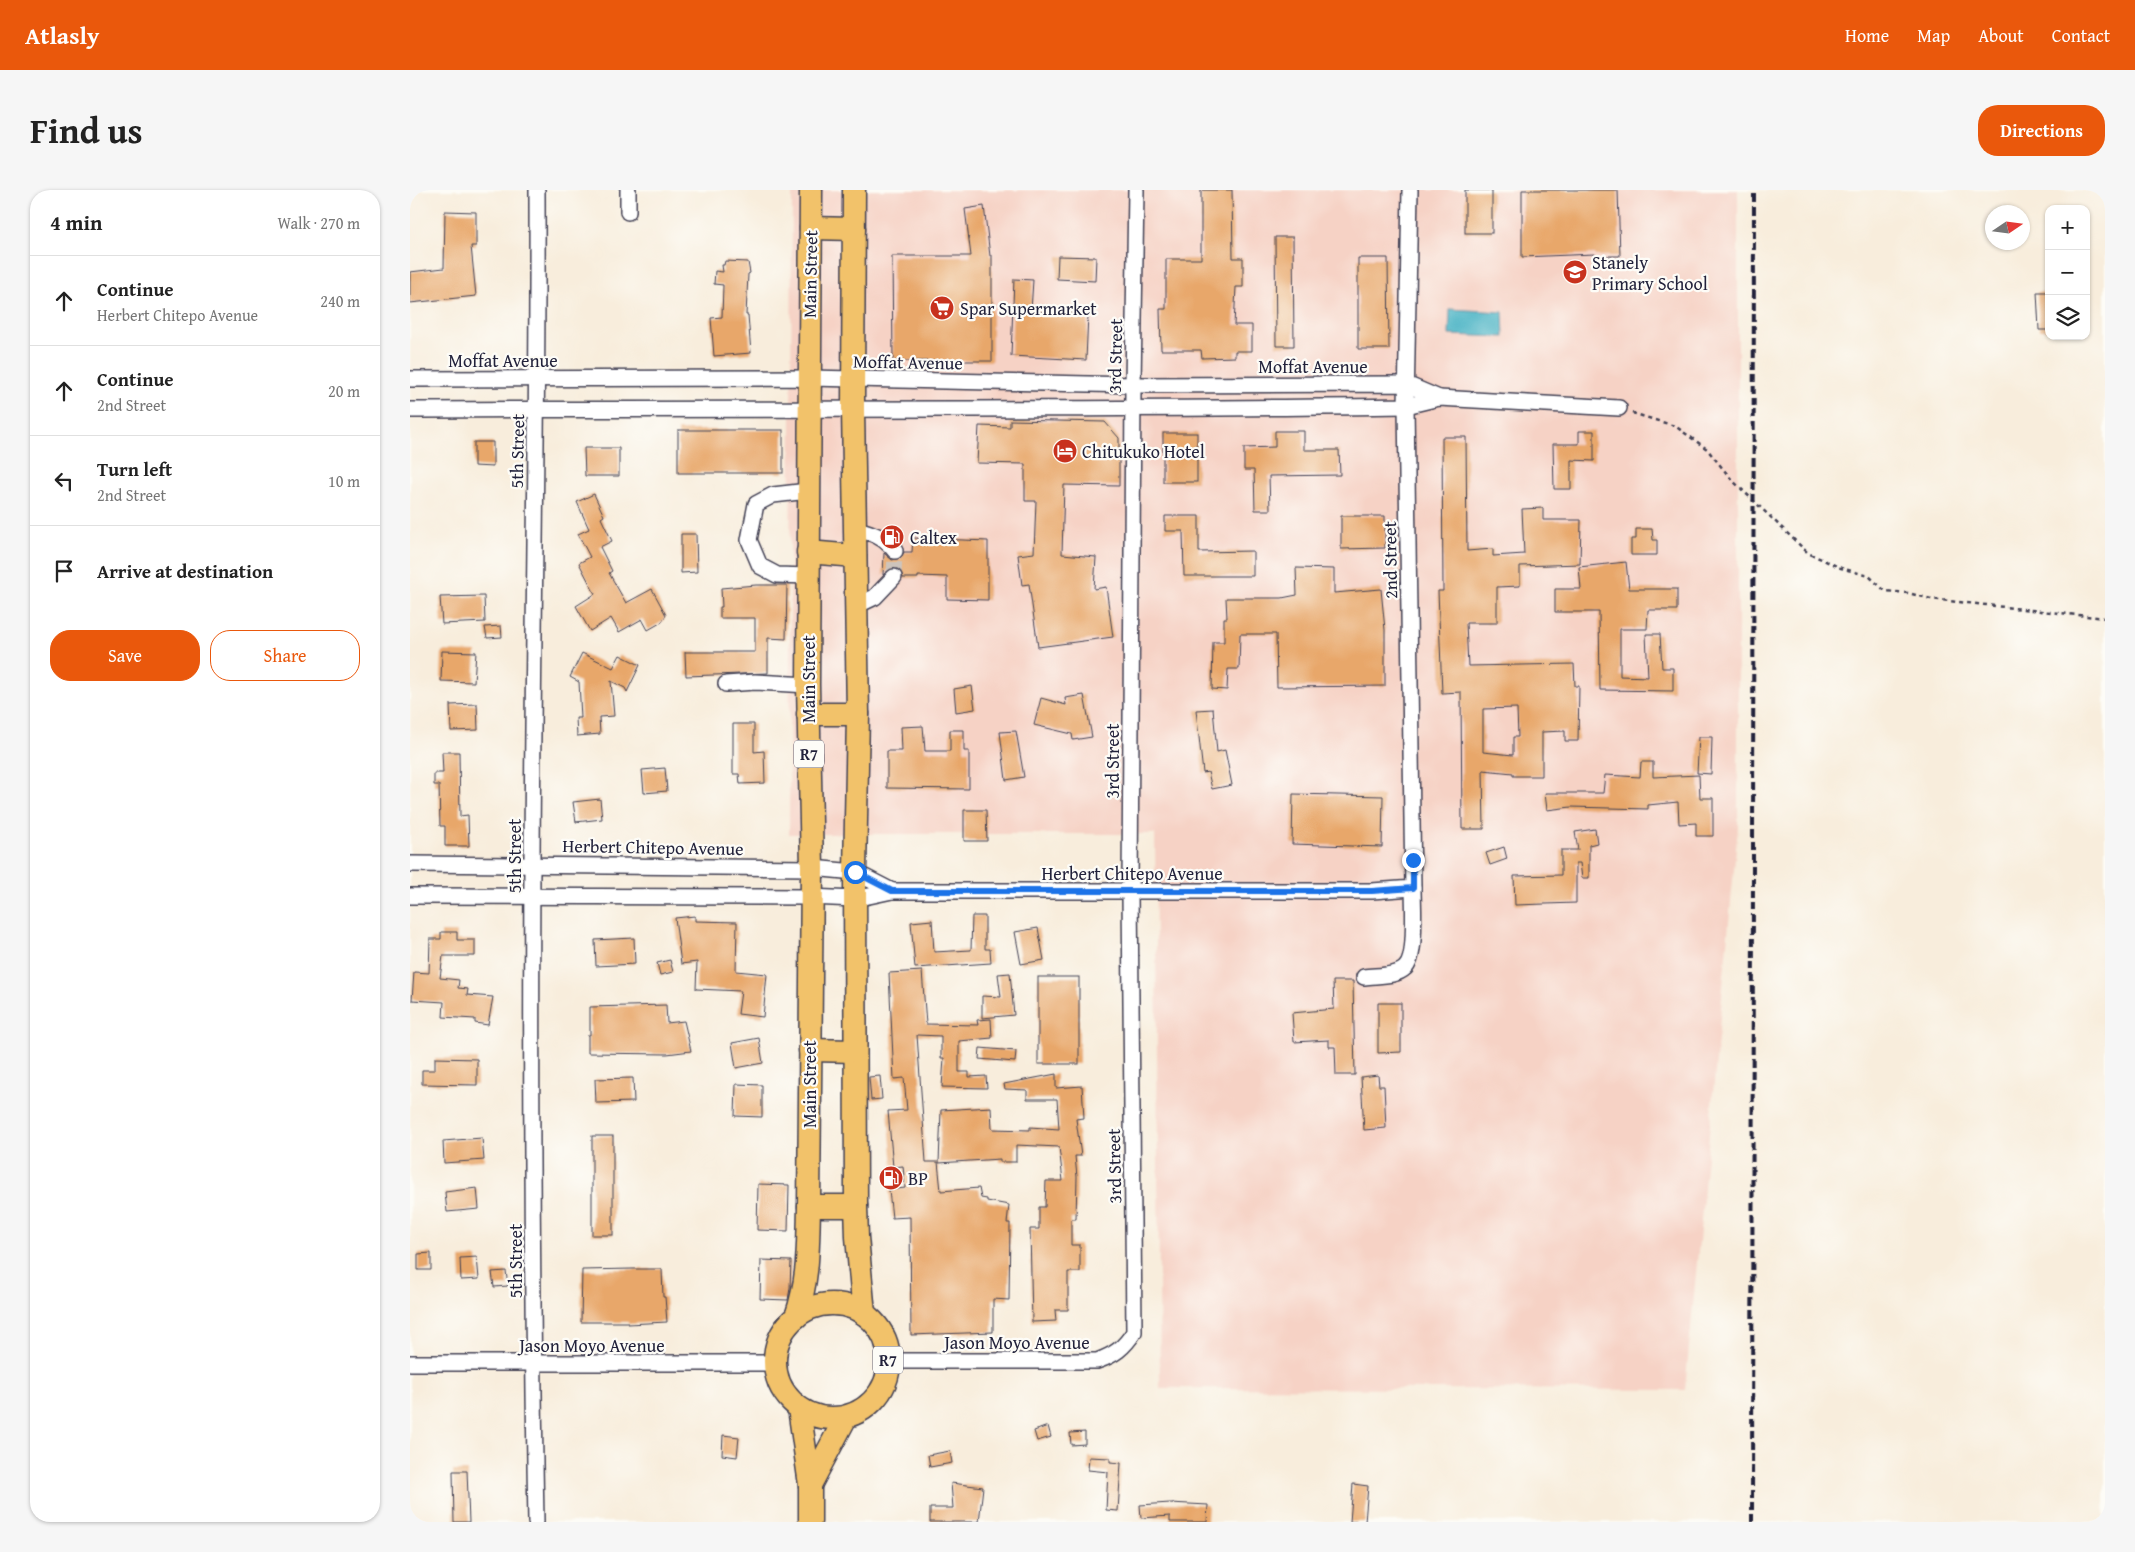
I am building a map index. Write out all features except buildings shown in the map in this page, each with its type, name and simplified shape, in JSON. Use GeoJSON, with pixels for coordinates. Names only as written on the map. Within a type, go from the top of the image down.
{"type":"FeatureCollection","features":[{"type":"Feature","properties":{"kind":"highway","name":"Main Street"},"geometry":{"type":"LineString","coordinates":[[796,1317],[805,1292],[809,1206],[810,897],[812,868],[808,714],[808,491],[811,190]]}},
{"type":"Feature","properties":{"kind":"highway"},"geometry":{"type":"LineString","coordinates":[[854,190],[855,380],[853,408],[858,714],[855,872],[856,1206],[864,1314]]}},
{"type":"Feature","properties":{"kind":"highway"},"geometry":{"type":"LineString","coordinates":[[811,228],[854,229]]}},
{"type":"Feature","properties":{"kind":"highway"},"geometry":{"type":"LineString","coordinates":[[808,552],[856,556]]}},
{"type":"Feature","properties":{"kind":"highway"},"geometry":{"type":"LineString","coordinates":[[808,714],[858,714]]}},
{"type":"Feature","properties":{"kind":"highway"},"geometry":{"type":"LineString","coordinates":[[810,1050],[855,1051]]}},
{"type":"Feature","properties":{"kind":"highway"},"geometry":{"type":"LineString","coordinates":[[809,1206],[856,1206]]}},
{"type":"Feature","properties":{"kind":"highway","name":"Main Street"},"geometry":{"type":"LineString","coordinates":[[830,1304],[848,1307],[864,1314],[877,1327],[886,1343],[889,1361],[886,1380],[877,1396],[863,1409],[846,1417],[829,1418],[813,1415],[799,1408],[786,1396],[778,1380],[775,1363],[777,1345],[784,1330],[796,1317],[812,1308],[830,1304]]}},
{"type":"Feature","properties":{"kind":"highway"},"geometry":{"type":"LineString","coordinates":[[799,1408],[810,1485],[810,1522]]}},
{"type":"Feature","properties":{"kind":"highway"},"geometry":{"type":"LineString","coordinates":[[810,1485],[846,1417]]}},
{"type":"Feature","properties":{"kind":"street","name":"5th Street"},"geometry":{"type":"LineString","coordinates":[[536,1522],[532,864],[536,409],[538,378],[537,190]]}},
{"type":"Feature","properties":{"kind":"street"},"geometry":{"type":"LineString","coordinates":[[628,190],[628,212]]}},
{"type":"Feature","properties":{"kind":"street","name":"3rd Street"},"geometry":{"type":"LineString","coordinates":[[1134,1332],[1130,892],[1136,190]]}},
{"type":"Feature","properties":{"kind":"street","name":"2nd Street"},"geometry":{"type":"LineString","coordinates":[[1364,976],[1390,974],[1405,968],[1412,956],[1413,888],[1406,406],[1410,190]]}},
{"type":"Feature","properties":{"kind":"street","name":"Moffat Avenue"},"geometry":{"type":"LineString","coordinates":[[410,379],[809,378],[1133,385],[1406,384]]}},
{"type":"Feature","properties":{"kind":"street"},"geometry":{"type":"LineString","coordinates":[[1406,384],[1439,398]]}},
{"type":"Feature","properties":{"kind":"street"},"geometry":{"type":"LineString","coordinates":[[410,410],[809,408],[1133,410],[1406,406],[1439,398],[1619,408]]}},
{"type":"Feature","properties":{"kind":"street"},"geometry":{"type":"LineString","coordinates":[[808,491],[773,495],[756,504],[748,540],[760,566],[777,575],[808,576]]}},
{"type":"Feature","properties":{"kind":"street"},"geometry":{"type":"LineString","coordinates":[[856,529],[876,534],[888,542],[895,551]]}},
{"type":"Feature","properties":{"kind":"street"},"geometry":{"type":"LineString","coordinates":[[856,606],[875,597],[894,577]]}},
{"type":"Feature","properties":{"kind":"street"},"geometry":{"type":"LineString","coordinates":[[726,684],[756,682],[808,685]]}},
{"type":"Feature","properties":{"kind":"street","name":"Herbert Chitepo Avenue"},"geometry":{"type":"LineString","coordinates":[[410,864],[812,868],[855,872],[892,891]]}},
{"type":"Feature","properties":{"kind":"street","name":"Herbert Chitepo Avenue"},"geometry":{"type":"LineString","coordinates":[[410,896],[532,898],[810,897],[855,899],[892,891],[1372,891],[1413,888]]}},
{"type":"Feature","properties":{"kind":"street","name":"Jason Moyo Avenue"},"geometry":{"type":"LineString","coordinates":[[889,1361],[1097,1361],[1113,1356],[1126,1344],[1134,1332]]}},
{"type":"Feature","properties":{"kind":"street","name":"Jason Moyo Avenue"},"geometry":{"type":"LineString","coordinates":[[410,1364],[775,1363]]}},
{"type":"Feature","properties":{"kind":"path"},"geometry":{"type":"LineString","coordinates":[[1619,408],[1675,426],[1707,450],[1732,480],[1808,553],[1841,568],[1869,576],[1885,591],[1908,593],[1931,599],[2105,618]]}},
{"type":"Feature","properties":{"kind":"shaded area"},"geometry":{"type":"Polygon","coordinates":[[[792,190],[1738,190],[1738,827],[1685,1390],[1160,1388],[1155,834],[789,834],[792,190]]]}},
{"type":"Feature","properties":{"kind":"water"},"geometry":{"type":"Polygon","coordinates":[[[1450,309],[1503,312],[1504,337],[1449,335],[1450,309]]]}},
{"type":"Feature","properties":{"kind":"tunnel"},"geometry":{"type":"LineString","coordinates":[[894,577],[895,551]]}},
{"type":"Feature","properties":{"kind":"railway"},"geometry":{"type":"LineString","coordinates":[[1752,1522],[1754,190]]}},
{"type":"Feature","properties":{"kind":"place","name":"Stanely Primary School"},"geometry":{"type":"Point","coordinates":[1575,272]}},
{"type":"Feature","properties":{"kind":"place","name":"Spar Supermarket"},"geometry":{"type":"Point","coordinates":[942,308]}},
{"type":"Feature","properties":{"kind":"place","name":"Chitukuko Hotel"},"geometry":{"type":"Point","coordinates":[1065,451]}},
{"type":"Feature","properties":{"kind":"place","name":"Caltex"},"geometry":{"type":"Point","coordinates":[892,537]}},
{"type":"Feature","properties":{"kind":"place","name":"BP"},"geometry":{"type":"Point","coordinates":[891,1178]}},
{"type":"Feature","properties":{"kind":"route"},"geometry":{"type":"LineString","coordinates":[[855,872],[892,891],[1372,891],[1413,888],[1413,860]]}}]}
